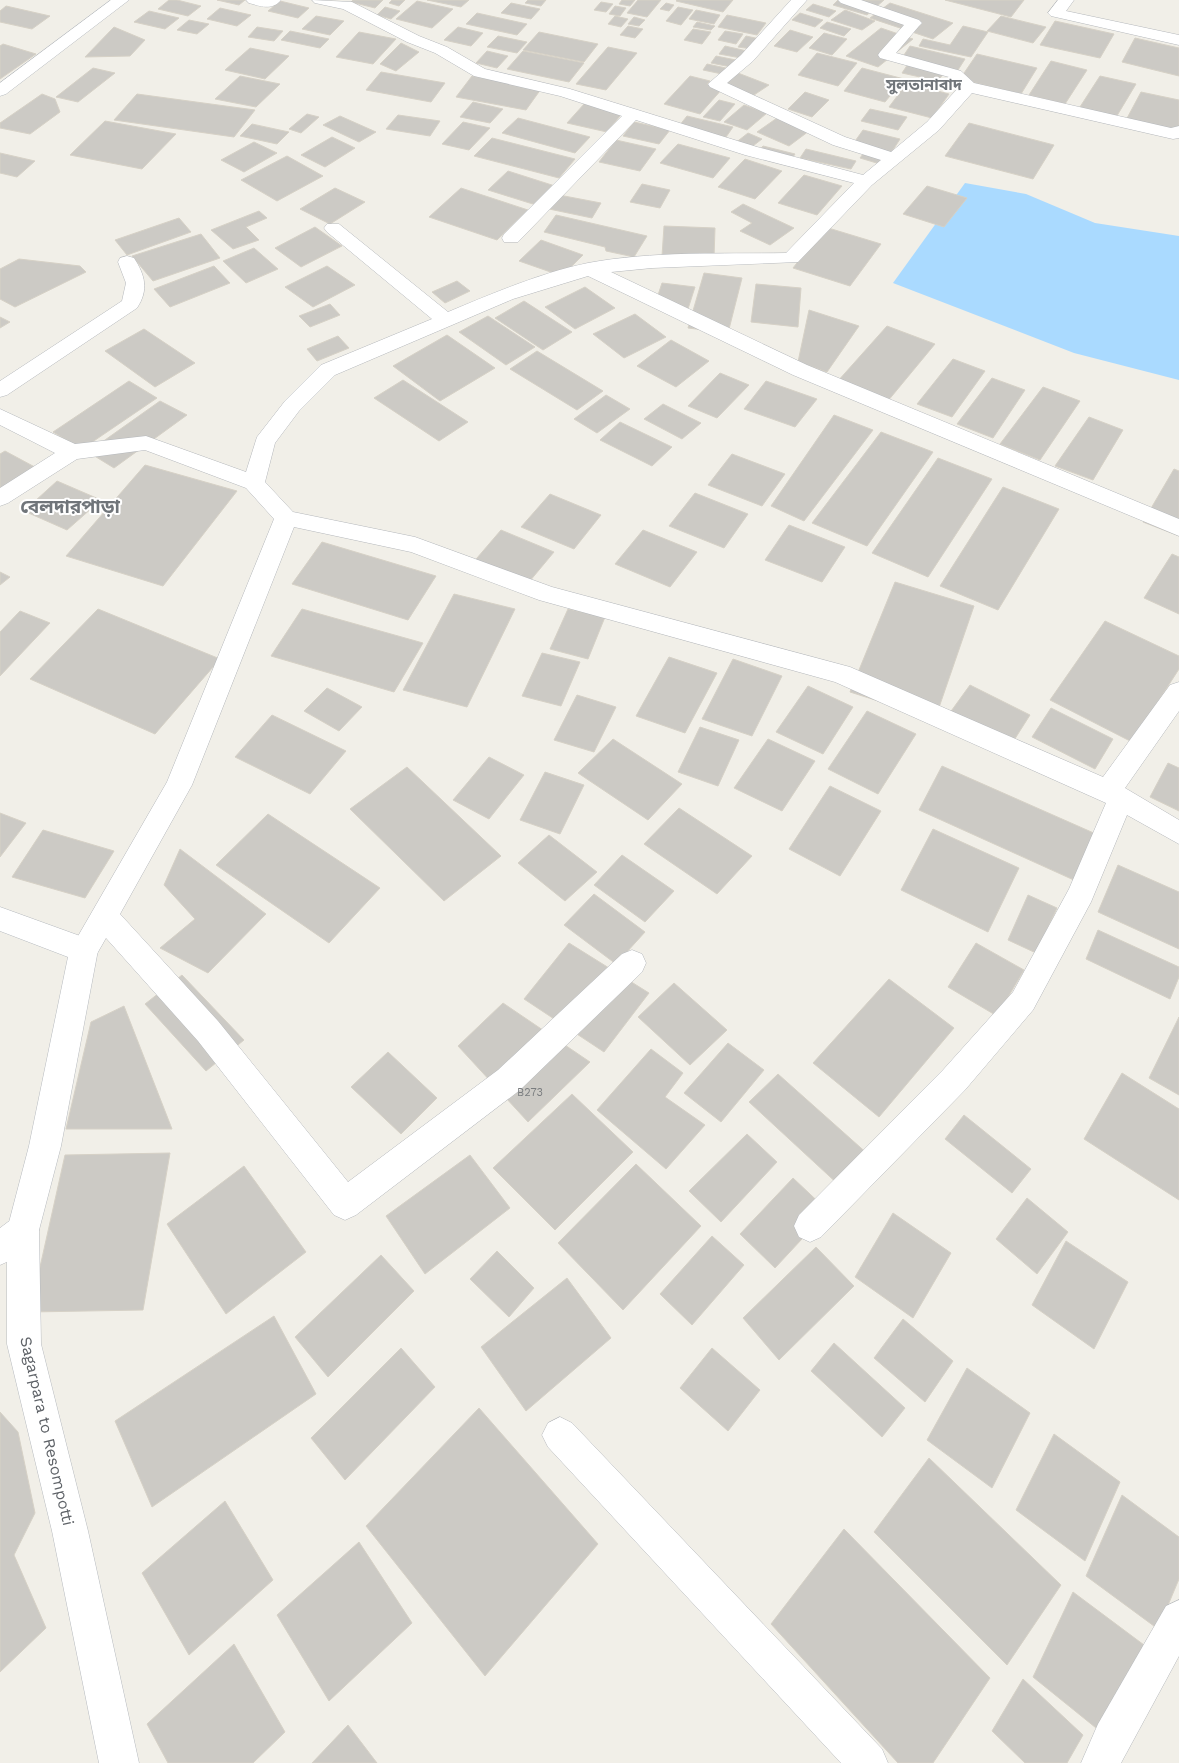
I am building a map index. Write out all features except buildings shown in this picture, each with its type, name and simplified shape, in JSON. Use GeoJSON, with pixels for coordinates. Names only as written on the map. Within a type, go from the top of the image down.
{"type":"FeatureCollection","features":[{"type":"Feature","properties":{"kind":"street"},"geometry":{"type":"LineString","coordinates":[[0,91],[121,0]]}},
{"type":"Feature","properties":{"kind":"street"},"geometry":{"type":"LineString","coordinates":[[254,0],[269,3],[273,0]]}},
{"type":"Feature","properties":{"kind":"street"},"geometry":{"type":"LineString","coordinates":[[320,0],[347,5],[413,40],[441,50],[480,73],[564,92],[751,151],[866,182]]}},
{"type":"Feature","properties":{"kind":"street"},"geometry":{"type":"LineString","coordinates":[[799,0],[747,58],[716,84],[839,141],[894,158]]}},
{"type":"Feature","properties":{"kind":"street"},"geometry":{"type":"LineString","coordinates":[[846,0],[914,23],[886,55],[955,74],[968,87],[1177,137]]}},
{"type":"Feature","properties":{"kind":"street"},"geometry":{"type":"LineString","coordinates":[[1066,0],[1056,13],[1179,40]]}},
{"type":"Feature","properties":{"kind":"street"},"geometry":{"type":"LineString","coordinates":[[254,483],[265,442],[292,406],[328,370],[506,295],[589,269],[652,262],[791,258],[866,182],[933,126],[968,87]]}},
{"type":"Feature","properties":{"kind":"street"},"geometry":{"type":"LineString","coordinates":[[511,238],[633,114]]}},
{"type":"Feature","properties":{"kind":"street"},"geometry":{"type":"LineString","coordinates":[[333,228],[446,321]]}},
{"type":"Feature","properties":{"kind":"street"},"geometry":{"type":"LineString","coordinates":[[0,390],[130,304],[136,293],[137,279],[127,262]]}},
{"type":"Feature","properties":{"kind":"street"},"geometry":{"type":"LineString","coordinates":[[589,269],[800,370],[1179,528]]}},
{"type":"Feature","properties":{"kind":"street"},"geometry":{"type":"LineString","coordinates":[[0,416],[72,452]]}},
{"type":"Feature","properties":{"kind":"street"},"geometry":{"type":"LineString","coordinates":[[0,498],[72,452],[146,443],[254,483],[286,518],[415,544],[547,594],[841,674],[1114,794],[1179,832]]}},
{"type":"Feature","properties":{"kind":"street"},"geometry":{"type":"LineString","coordinates":[[0,919],[84,950],[179,785],[286,518]]}},
{"type":"Feature","properties":{"kind":"street"},"geometry":{"type":"LineString","coordinates":[[810,1226],[954,1080],[1023,1000],[1081,894],[1114,794],[1179,692]]}},
{"type":"Feature","properties":{"kind":"street"},"geometry":{"type":"LineString","coordinates":[[105,916],[208,1031],[345,1204],[509,1080],[632,963]]}},
{"type":"Feature","properties":{"kind":"street","name":"Sagarpara to Resompotti"},"geometry":{"type":"LineString","coordinates":[[84,950],[51,1120],[12,1239],[24,1344],[70,1531],[119,1763]]}},
{"type":"Feature","properties":{"kind":"street"},"geometry":{"type":"LineString","coordinates":[[560,1435],[868,1763]]}},
{"type":"Feature","properties":{"kind":"street"},"geometry":{"type":"LineString","coordinates":[[1102,1763],[1112,1738],[1179,1619]]}},
{"type":"Feature","properties":{"kind":"water"},"geometry":{"type":"Polygon","coordinates":[[[965,183],[1026,194],[1095,223],[1179,236],[1179,380],[1074,353],[893,283],[965,183]]]}},
{"type":"Feature","properties":{"kind":"district","name":"সুলতানাবাদ"},"geometry":{"type":"Point","coordinates":[924,84]}},
{"type":"Feature","properties":{"kind":"district","name":"বেলদারপাড়া"},"geometry":{"type":"Point","coordinates":[70,506]}}]}
